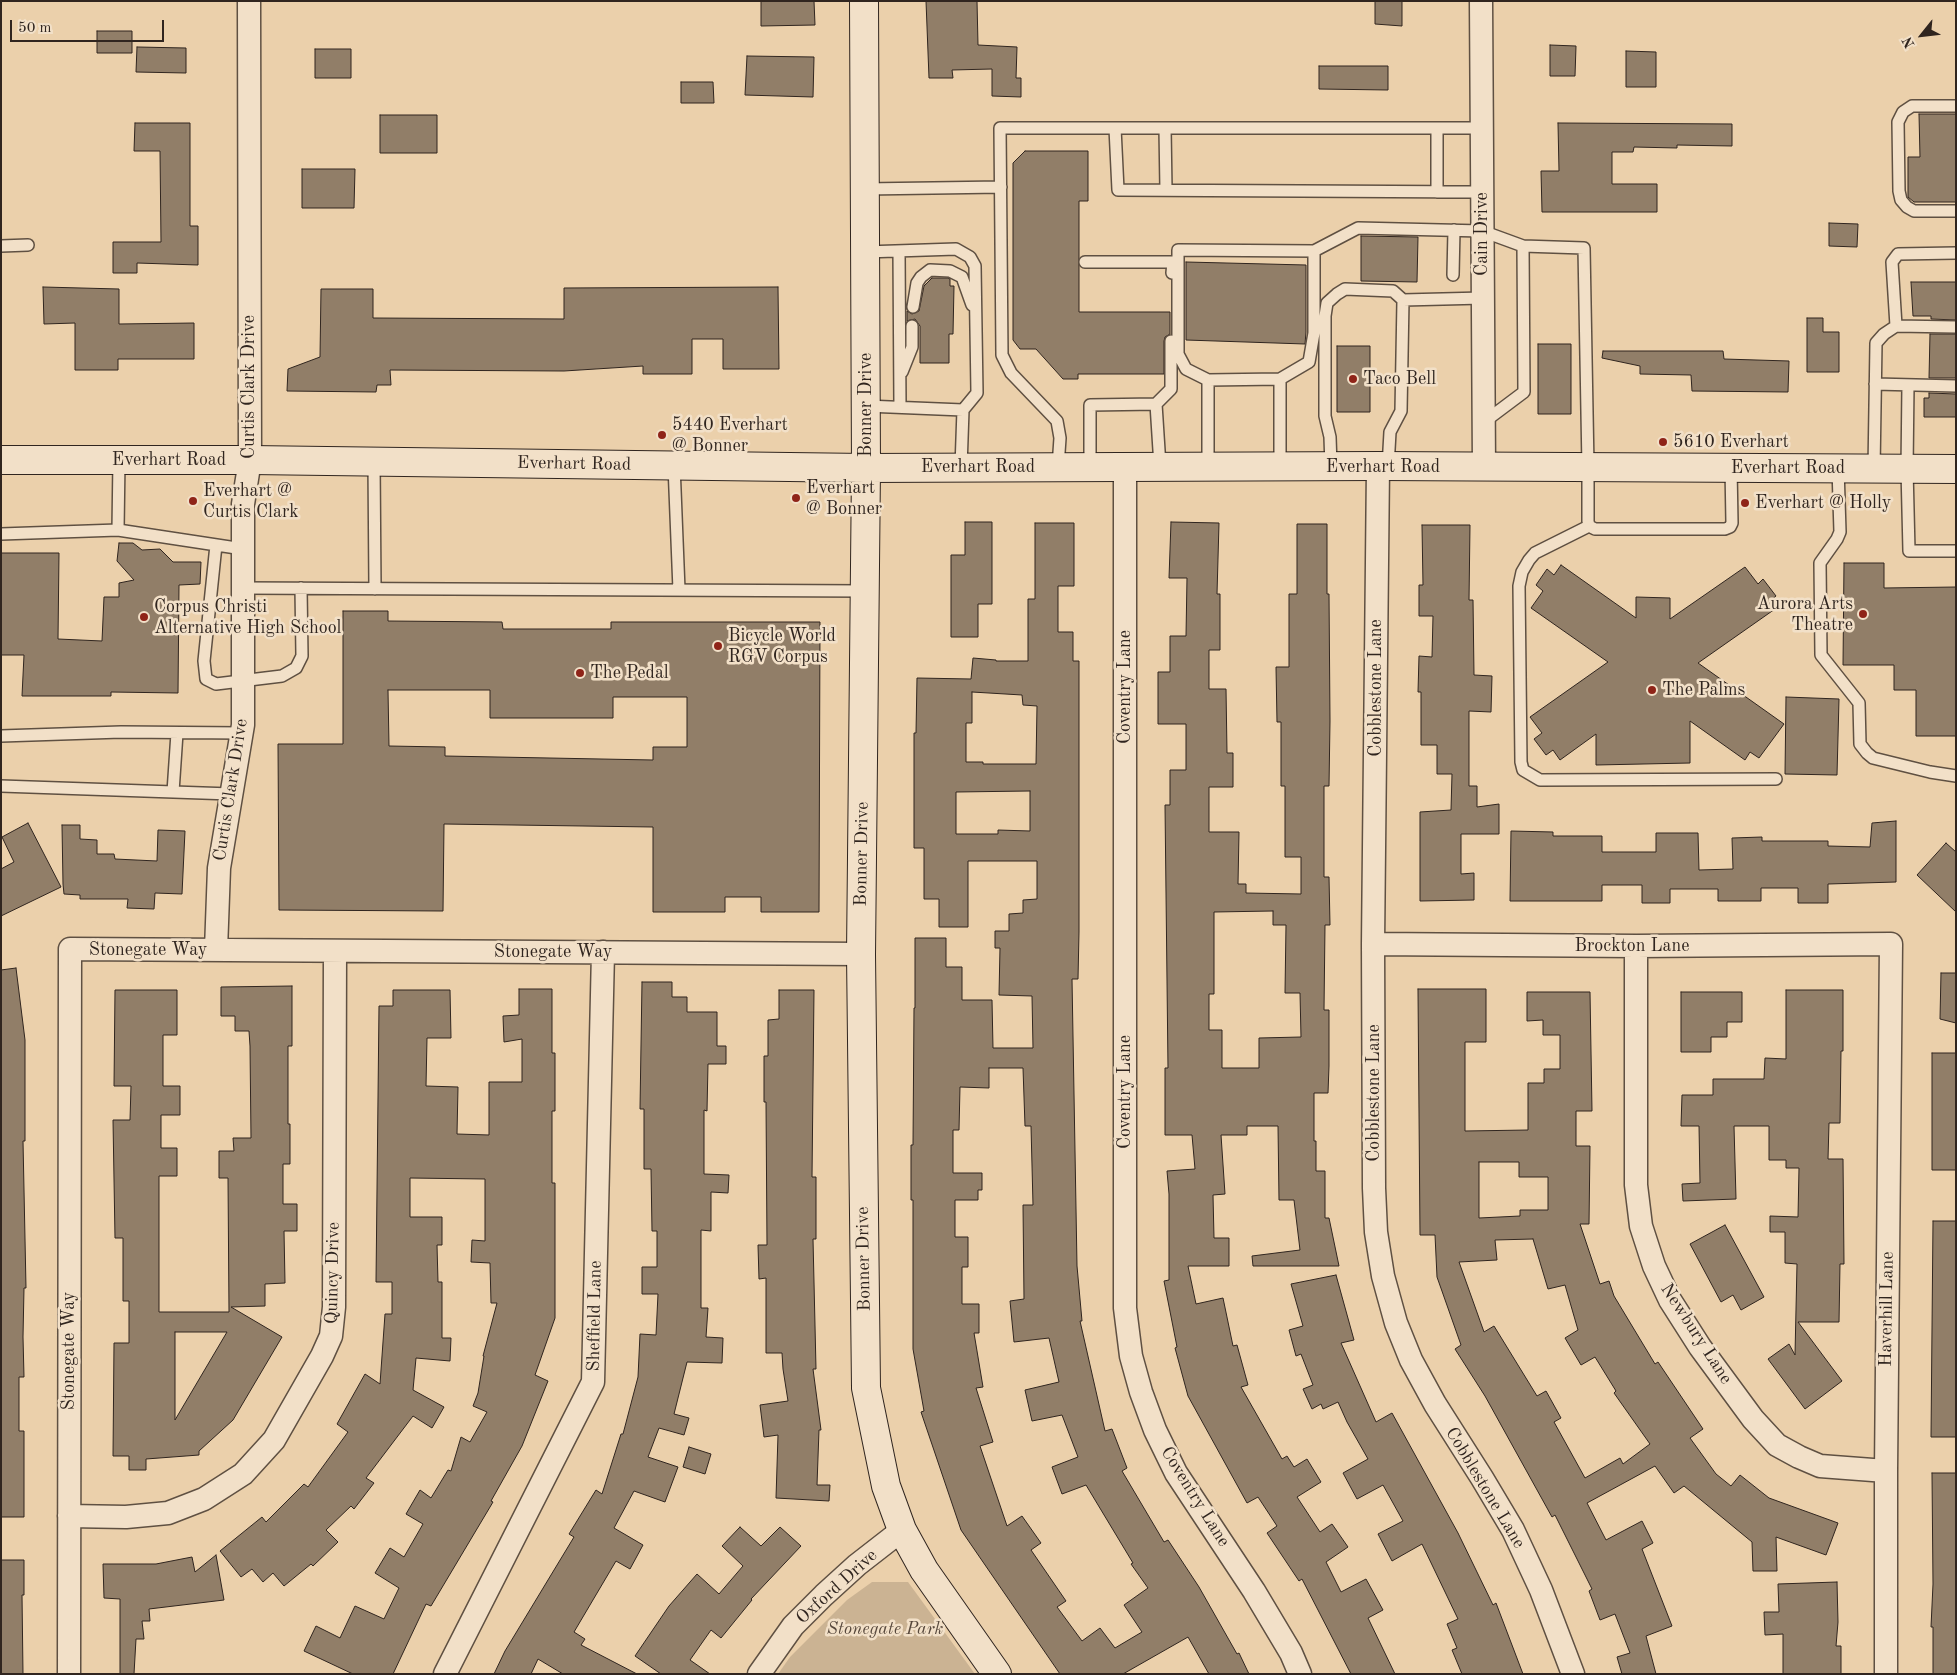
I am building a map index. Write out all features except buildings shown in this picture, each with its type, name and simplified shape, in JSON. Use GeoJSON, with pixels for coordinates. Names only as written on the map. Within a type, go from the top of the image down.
{"type":"FeatureCollection","features":[{"type":"Feature","properties":{"kind":"main road","name":"Bonner Drive"},"geometry":{"type":"LineString","coordinates":[[864,1],[866,468],[861,954],[866,1388],[886,1486],[902,1530],[924,1570],[998,1674]]}},
{"type":"Feature","properties":{"kind":"main road","name":"Everhart Road"},"geometry":{"type":"LineString","coordinates":[[1,460],[250,460],[866,468],[1331,466],[1956,469]]}},
{"type":"Feature","properties":{"kind":"street","name":"Curtis Clark Drive"},"geometry":{"type":"LineString","coordinates":[[216,950],[219,868],[242,734],[243,504],[250,460],[249,1]]}},
{"type":"Feature","properties":{"kind":"street","name":"Cain Drive"},"geometry":{"type":"LineString","coordinates":[[1481,1],[1484,467]]}},
{"type":"Feature","properties":{"kind":"street","name":"Coventry Lane"},"geometry":{"type":"LineString","coordinates":[[1125,466],[1124,1308],[1131,1356],[1141,1392],[1155,1430],[1176,1473],[1254,1591],[1291,1653],[1300,1674]]}},
{"type":"Feature","properties":{"kind":"street","name":"Cobblestone Lane"},"geometry":{"type":"LineString","coordinates":[[1383,467],[1374,944],[1374,1188],[1376,1232],[1383,1276],[1396,1324],[1411,1360],[1435,1404],[1513,1530],[1542,1590],[1573,1674]]}},
{"type":"Feature","properties":{"kind":"street","name":"Brockton Lane"},"geometry":{"type":"LineString","coordinates":[[1374,944],[1636,946],[1891,944]]}},
{"type":"Feature","properties":{"kind":"street","name":"Haverhill Lane"},"geometry":{"type":"LineString","coordinates":[[1886,1674],[1891,944]]}},
{"type":"Feature","properties":{"kind":"street","name":"Newbury Lane"},"geometry":{"type":"LineString","coordinates":[[1636,946],[1636,1185],[1641,1226],[1654,1266],[1670,1300],[1700,1347],[1753,1419],[1777,1445],[1820,1466],[1886,1472]]}},
{"type":"Feature","properties":{"kind":"street","name":"Stonegate Way"},"geometry":{"type":"LineString","coordinates":[[69,1674],[70,949],[861,954]]}},
{"type":"Feature","properties":{"kind":"street","name":"Quincy Drive"},"geometry":{"type":"LineString","coordinates":[[69,1516],[126,1516],[168,1513],[204,1500],[243,1474],[274,1440],[322,1356],[331,1336],[334,1307],[335,952]]}},
{"type":"Feature","properties":{"kind":"street","name":"Sheffield Lane"},"geometry":{"type":"LineString","coordinates":[[445,1674],[593,1382],[603,952]]}},
{"type":"Feature","properties":{"kind":"street","name":"Oxford Drive"},"geometry":{"type":"LineString","coordinates":[[759,1674],[794,1626],[824,1594],[857,1564],[902,1530]]}},
{"type":"Feature","properties":{"kind":"lane"},"geometry":{"type":"LineString","coordinates":[[1956,106],[1912,106],[1903,112],[1898,122],[1899,191],[1902,200],[1907,207],[1914,211],[1956,211]]}},
{"type":"Feature","properties":{"kind":"lane"},"geometry":{"type":"LineString","coordinates":[[1058,467],[1060,438],[1057,421],[1011,373],[1002,356],[1000,128],[1482,128]]}},
{"type":"Feature","properties":{"kind":"lane"},"geometry":{"type":"LineString","coordinates":[[1115,128],[1118,190],[1482,192]]}},
{"type":"Feature","properties":{"kind":"lane"},"geometry":{"type":"LineString","coordinates":[[1166,128],[1166,190]]}},
{"type":"Feature","properties":{"kind":"lane"},"geometry":{"type":"LineString","coordinates":[[1437,128],[1437,192]]}},
{"type":"Feature","properties":{"kind":"lane"},"geometry":{"type":"LineString","coordinates":[[865,189],[1001,188]]}},
{"type":"Feature","properties":{"kind":"lane"},"geometry":{"type":"LineString","coordinates":[[1314,251],[1314,333],[1309,362],[1280,379],[1208,380],[1186,369],[1178,354],[1178,250],[1314,251],[1358,228],[1482,231],[1523,246],[1584,248],[1588,521],[1590,526],[1595,529],[1725,529],[1730,527],[1732,523],[1731,468]]}},
{"type":"Feature","properties":{"kind":"lane"},"geometry":{"type":"LineString","coordinates":[[1453,275],[1454,230]]}},
{"type":"Feature","properties":{"kind":"lane"},"geometry":{"type":"LineString","coordinates":[[1,246],[28,245]]}},
{"type":"Feature","properties":{"kind":"lane"},"geometry":{"type":"LineString","coordinates":[[1483,422],[1524,392],[1523,246]]}},
{"type":"Feature","properties":{"kind":"lane"},"geometry":{"type":"LineString","coordinates":[[865,252],[956,249],[970,257],[975,266],[977,393],[963,410],[961,467]]}},
{"type":"Feature","properties":{"kind":"lane"},"geometry":{"type":"LineString","coordinates":[[899,251],[900,407]]}},
{"type":"Feature","properties":{"kind":"lane"},"geometry":{"type":"LineString","coordinates":[[1896,326],[1892,262],[1898,254],[1956,253]]}},
{"type":"Feature","properties":{"kind":"lane"},"geometry":{"type":"LineString","coordinates":[[1085,262],[1173,262],[1170,389],[1156,404],[1090,405],[1090,467]]}},
{"type":"Feature","properties":{"kind":"lane"},"geometry":{"type":"LineString","coordinates":[[913,307],[917,283],[921,277],[930,270],[950,271],[962,277],[976,316]]}},
{"type":"Feature","properties":{"kind":"lane"},"geometry":{"type":"LineString","coordinates":[[1331,466],[1330,437],[1325,416],[1325,316],[1327,303],[1336,294],[1345,289],[1393,291],[1404,300],[1483,298]]}},
{"type":"Feature","properties":{"kind":"lane"},"geometry":{"type":"LineString","coordinates":[[1383,467],[1390,432],[1401,411],[1404,300]]}},
{"type":"Feature","properties":{"kind":"lane"},"geometry":{"type":"LineString","coordinates":[[900,376],[912,347],[912,326]]}},
{"type":"Feature","properties":{"kind":"lane"},"geometry":{"type":"LineString","coordinates":[[1874,468],[1876,342],[1896,326],[1956,327]]}},
{"type":"Feature","properties":{"kind":"lane"},"geometry":{"type":"LineString","coordinates":[[1280,379],[1280,467]]}},
{"type":"Feature","properties":{"kind":"lane"},"geometry":{"type":"LineString","coordinates":[[1208,380],[1208,466]]}},
{"type":"Feature","properties":{"kind":"lane"},"geometry":{"type":"LineString","coordinates":[[1875,384],[1956,386]]}},
{"type":"Feature","properties":{"kind":"lane"},"geometry":{"type":"LineString","coordinates":[[1908,385],[1907,469],[1909,551],[1956,551]]}},
{"type":"Feature","properties":{"kind":"lane"},"geometry":{"type":"LineString","coordinates":[[1156,404],[1160,467]]}},
{"type":"Feature","properties":{"kind":"lane"},"geometry":{"type":"LineString","coordinates":[[866,406],[963,410]]}},
{"type":"Feature","properties":{"kind":"lane"},"geometry":{"type":"LineString","coordinates":[[118,530],[119,460]]}},
{"type":"Feature","properties":{"kind":"lane"},"geometry":{"type":"LineString","coordinates":[[374,462],[375,589]]}},
{"type":"Feature","properties":{"kind":"lane"},"geometry":{"type":"LineString","coordinates":[[674,465],[679,590]]}},
{"type":"Feature","properties":{"kind":"lane"},"geometry":{"type":"LineString","coordinates":[[1838,468],[1840,532],[1820,563],[1821,655],[1859,704],[1860,744],[1867,753],[1873,758],[1930,772],[1956,776]]}},
{"type":"Feature","properties":{"kind":"lane"},"geometry":{"type":"LineString","coordinates":[[1590,526],[1535,553],[1522,572],[1519,586],[1521,762],[1523,770],[1540,780],[1776,779]]}},
{"type":"Feature","properties":{"kind":"lane"},"geometry":{"type":"LineString","coordinates":[[1,534],[118,530],[243,549]]}},
{"type":"Feature","properties":{"kind":"lane"},"geometry":{"type":"LineString","coordinates":[[216,545],[204,661],[206,679],[216,684],[282,676],[296,668],[302,656],[301,588]]}},
{"type":"Feature","properties":{"kind":"lane"},"geometry":{"type":"LineString","coordinates":[[243,588],[865,591]]}},
{"type":"Feature","properties":{"kind":"lane"},"geometry":{"type":"LineString","coordinates":[[1,736],[121,732],[242,734]]}},
{"type":"Feature","properties":{"kind":"lane"},"geometry":{"type":"LineString","coordinates":[[173,792],[177,733]]}},
{"type":"Feature","properties":{"kind":"lane"},"geometry":{"type":"LineString","coordinates":[[1,786],[231,794]]}},
{"type":"Feature","properties":{"kind":"green space","name":"Stonegate Park"},"geometry":{"type":"Polygon","coordinates":[[[872,1582],[908,1582],[975,1674],[778,1674],[790,1657],[847,1600],[872,1582]]]}},
{"type":"Feature","properties":{"kind":"place","name":"Taco Bell"},"geometry":{"type":"Point","coordinates":[1353,379]}},
{"type":"Feature","properties":{"kind":"place","name":"5440 Everhart @ Bonner"},"geometry":{"type":"Point","coordinates":[662,435]}},
{"type":"Feature","properties":{"kind":"place","name":"5610 Everhart"},"geometry":{"type":"Point","coordinates":[1663,442]}},
{"type":"Feature","properties":{"kind":"place","name":"Everhart @ Bonner"},"geometry":{"type":"Point","coordinates":[796,498]}},
{"type":"Feature","properties":{"kind":"place","name":"Everhart @ Curtis Clark"},"geometry":{"type":"Point","coordinates":[193,501]}},
{"type":"Feature","properties":{"kind":"place","name":"Everhart @ Holly"},"geometry":{"type":"Point","coordinates":[1745,503]}},
{"type":"Feature","properties":{"kind":"place","name":"Aurora Arts Theatre"},"geometry":{"type":"Point","coordinates":[1863,614]}},
{"type":"Feature","properties":{"kind":"place","name":"Corpus Christi Alternative High School"},"geometry":{"type":"Point","coordinates":[144,617]}},
{"type":"Feature","properties":{"kind":"place","name":"Bicycle World RGV Corpus"},"geometry":{"type":"Point","coordinates":[718,646]}},
{"type":"Feature","properties":{"kind":"place","name":"The Pedal"},"geometry":{"type":"Point","coordinates":[580,673]}},
{"type":"Feature","properties":{"kind":"place","name":"The Palms"},"geometry":{"type":"Point","coordinates":[1652,690]}}]}
